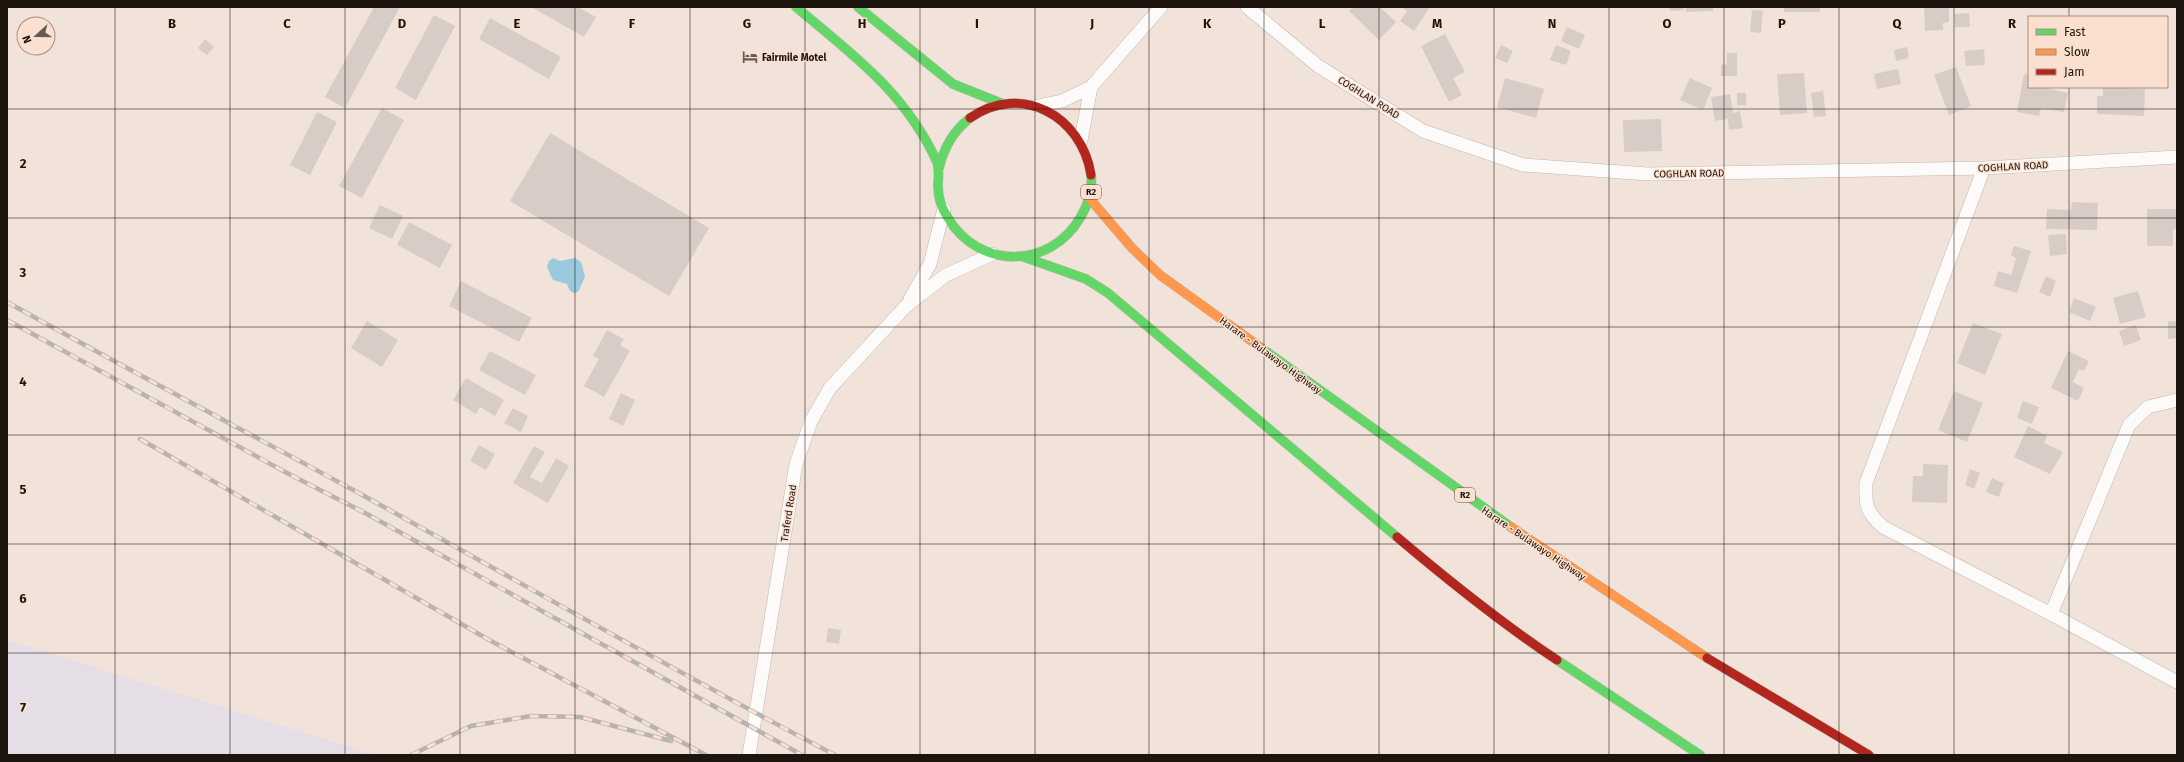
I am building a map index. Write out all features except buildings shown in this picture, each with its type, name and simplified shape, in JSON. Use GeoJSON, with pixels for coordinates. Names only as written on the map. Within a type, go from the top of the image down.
{"type":"FeatureCollection","features":[{"type":"Feature","properties":{"kind":"highway","name":"R2"},"geometry":{"type":"LineString","coordinates":[[796,7],[870,71],[902,104],[921,132],[939,168]]}},
{"type":"Feature","properties":{"kind":"highway","name":"R2"},"geometry":{"type":"LineString","coordinates":[[858,7],[953,84],[1003,104]]}},
{"type":"Feature","properties":{"kind":"highway","name":"R2"},"geometry":{"type":"LineString","coordinates":[[1024,257],[1046,251],[1066,239],[1081,221],[1090,199],[1092,179],[1089,159],[1081,140],[1069,126],[1055,114],[1038,106],[1021,103],[1003,104],[980,111],[961,125],[946,145],[939,168],[938,189],[944,209],[955,229],[972,244],[992,254],[1024,257],[1086,279],[1108,293],[1449,581],[1522,637],[1700,755]]}},
{"type":"Feature","properties":{"kind":"highway","name":"Harare - Bulawayo Highway"},"geometry":{"type":"LineString","coordinates":[[1090,199],[1123,238],[1160,275],[1499,520],[1683,643],[1868,755]]}},
{"type":"Feature","properties":{"kind":"street"},"geometry":{"type":"LineString","coordinates":[[1038,106],[1062,101],[1091,87],[1161,7]]}},
{"type":"Feature","properties":{"kind":"street","name":"COGHLAN ROAD"},"geometry":{"type":"LineString","coordinates":[[1247,7],[1318,66],[1423,131],[1523,165],[1648,174],[1984,168],[2177,157]]}},
{"type":"Feature","properties":{"kind":"street"},"geometry":{"type":"LineString","coordinates":[[1081,140],[1091,87]]}},
{"type":"Feature","properties":{"kind":"street"},"geometry":{"type":"LineString","coordinates":[[1984,168],[1866,483],[1865,501],[1870,516],[1883,527],[2051,614],[2177,682]]}},
{"type":"Feature","properties":{"kind":"street","name":"Traferd Road"},"geometry":{"type":"LineString","coordinates":[[906,306],[930,264],[944,209]]}},
{"type":"Feature","properties":{"kind":"street","name":"Traferd Road"},"geometry":{"type":"LineString","coordinates":[[749,755],[796,464],[811,421],[830,388],[906,306],[946,275],[992,254]]}},
{"type":"Feature","properties":{"kind":"street"},"geometry":{"type":"LineString","coordinates":[[2051,614],[2129,426],[2148,407],[2177,400]]}},
{"type":"Feature","properties":{"kind":"shaded area"},"geometry":{"type":"Polygon","coordinates":[[[7,640],[376,755],[7,755],[7,640]]]}},
{"type":"Feature","properties":{"kind":"water"},"geometry":{"type":"Polygon","coordinates":[[[553,258],[560,261],[575,258],[581,262],[585,277],[578,292],[574,293],[570,291],[567,284],[553,280],[547,267],[549,261],[553,258]]]}},
{"type":"Feature","properties":{"kind":"railway"},"geometry":{"type":"LineString","coordinates":[[7,302],[357,492],[715,691],[835,755]]}},
{"type":"Feature","properties":{"kind":"railway"},"geometry":{"type":"LineString","coordinates":[[7,320],[287,473],[367,514],[802,755]]}},
{"type":"Feature","properties":{"kind":"railway"},"geometry":{"type":"LineString","coordinates":[[140,439],[491,641],[706,755]]}},
{"type":"Feature","properties":{"kind":"railway"},"geometry":{"type":"LineString","coordinates":[[411,755],[471,726],[531,716],[580,717],[671,741]]}},
{"type":"Feature","properties":{"kind":"traffic: fast"},"geometry":{"type":"LineString","coordinates":[[796,7],[876,76],[909,115],[924,137],[937,162],[939,171],[939,194],[944,211],[961,235],[977,247],[995,254],[1014,257],[1033,254],[1051,247],[1067,235],[1083,213],[1091,192],[1091,175]]}},
{"type":"Feature","properties":{"kind":"traffic: fast"},"geometry":{"type":"LineString","coordinates":[[858,7],[953,84],[1003,104]]}},
{"type":"Feature","properties":{"kind":"traffic: fast"},"geometry":{"type":"LineString","coordinates":[[939,168],[950,140],[959,128],[970,118]]}},
{"type":"Feature","properties":{"kind":"traffic: fast"},"geometry":{"type":"LineString","coordinates":[[1024,257],[1086,279],[1108,293],[1397,537]]}},
{"type":"Feature","properties":{"kind":"traffic: fast"},"geometry":{"type":"LineString","coordinates":[[1260,347],[1511,527]]}},
{"type":"Feature","properties":{"kind":"traffic: fast"},"geometry":{"type":"LineString","coordinates":[[1557,660],[1700,755]]}},
{"type":"Feature","properties":{"kind":"traffic: slow"},"geometry":{"type":"LineString","coordinates":[[1090,199],[1132,248],[1160,275],[1260,347]]}},
{"type":"Feature","properties":{"kind":"traffic: slow"},"geometry":{"type":"LineString","coordinates":[[1511,527],[1707,658]]}},
{"type":"Feature","properties":{"kind":"traffic: jam"},"geometry":{"type":"LineString","coordinates":[[970,118],[989,108],[1009,103],[1028,105],[1046,111],[1062,122],[1075,136],[1085,154],[1091,175]]}},
{"type":"Feature","properties":{"kind":"traffic: jam"},"geometry":{"type":"LineString","coordinates":[[1397,537],[1476,601],[1557,660]]}},
{"type":"Feature","properties":{"kind":"traffic: jam"},"geometry":{"type":"LineString","coordinates":[[1707,658],[1869,755]]}},
{"type":"Feature","properties":{"kind":"place","name":"Fairmile Motel"},"geometry":{"type":"Point","coordinates":[750,57]}}]}
